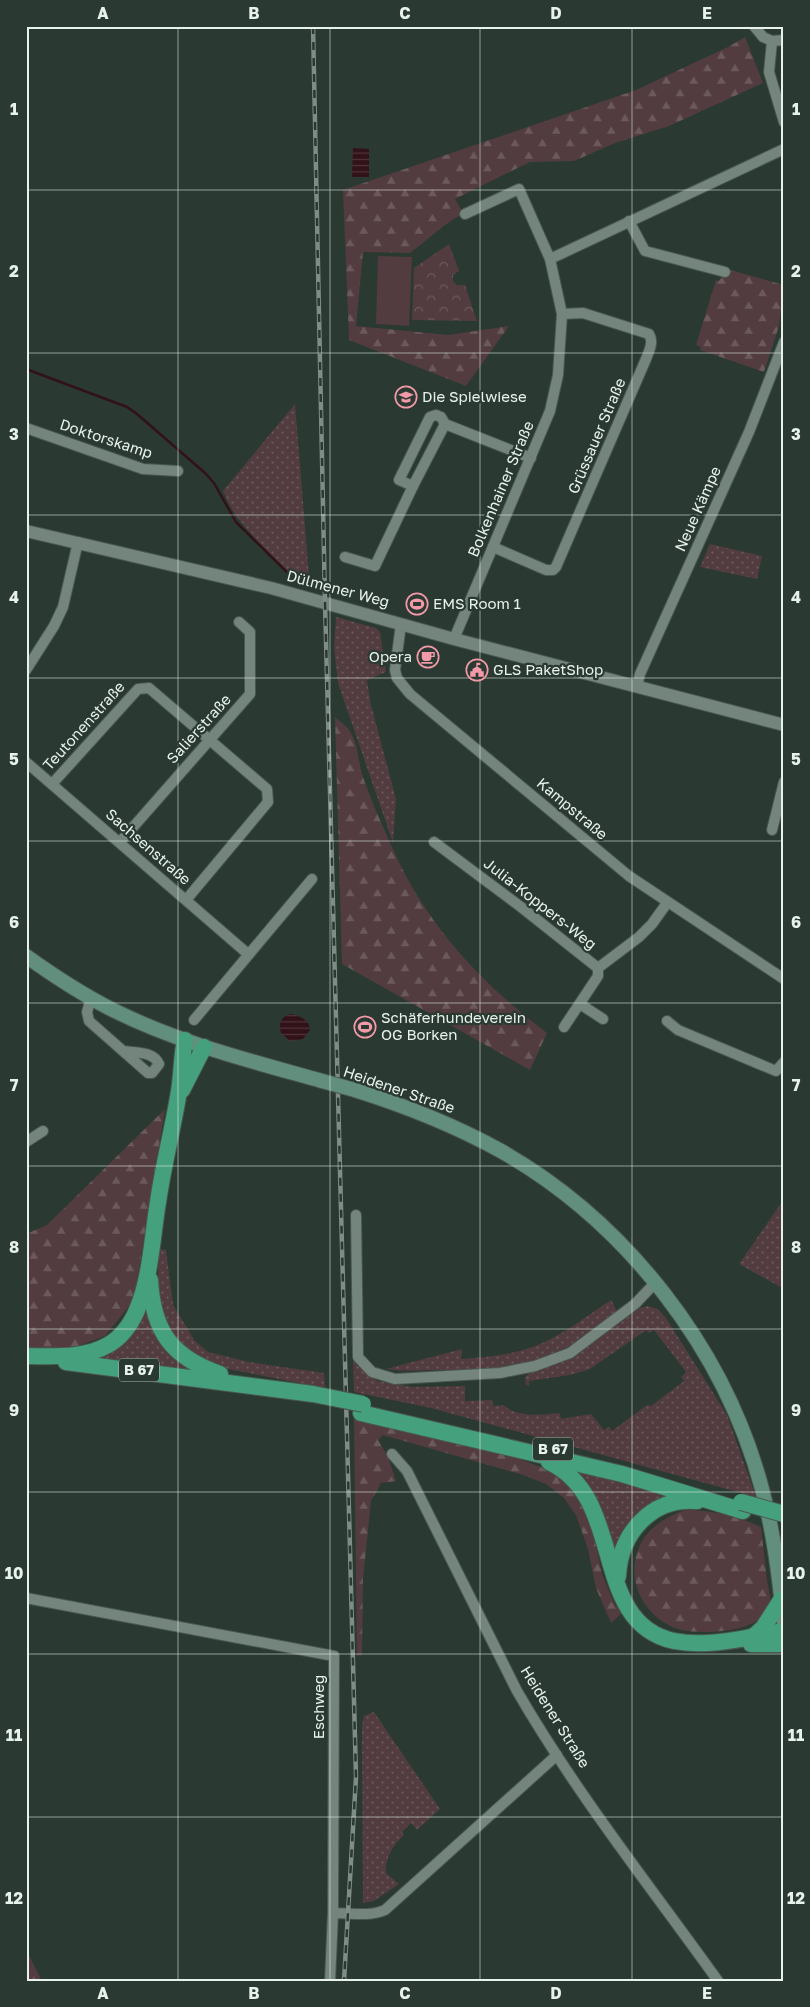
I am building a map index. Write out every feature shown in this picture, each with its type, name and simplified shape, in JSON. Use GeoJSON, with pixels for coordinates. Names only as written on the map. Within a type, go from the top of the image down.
{"type":"FeatureCollection","features":[{"type":"Feature","properties":{"kind":"highway"},"geometry":{"type":"LineString","coordinates":[[26,1357],[73,1356],[92,1352],[109,1345],[131,1323],[138,1308],[149,1268],[169,1136],[178,1097],[185,1040]]}},
{"type":"Feature","properties":{"kind":"highway"},"geometry":{"type":"LineString","coordinates":[[178,1097],[204,1047]]}},
{"type":"Feature","properties":{"kind":"highway"},"geometry":{"type":"LineString","coordinates":[[149,1268],[151,1298],[155,1318],[172,1347],[200,1367],[251,1385]]}},
{"type":"Feature","properties":{"kind":"highway","name":"B 67"},"geometry":{"type":"LineString","coordinates":[[26,1357],[251,1385],[514,1439],[648,1473],[784,1524]]}},
{"type":"Feature","properties":{"kind":"highway","name":"B 67"},"geometry":{"type":"LineString","coordinates":[[26,1365],[130,1374],[312,1398]]}},
{"type":"Feature","properties":{"kind":"highway","name":"B 67"},"geometry":{"type":"LineString","coordinates":[[362,1408],[622,1474],[742,1507],[784,1514]]}},
{"type":"Feature","properties":{"kind":"highway"},"geometry":{"type":"LineString","coordinates":[[514,1448],[557,1465],[583,1489],[605,1541],[618,1591],[636,1619],[659,1637],[689,1643],[729,1640],[784,1631]]}},
{"type":"Feature","properties":{"kind":"highway"},"geometry":{"type":"LineString","coordinates":[[618,1591],[619,1561],[624,1545],[634,1527],[659,1508],[676,1501],[690,1500],[742,1507]]}},
{"type":"Feature","properties":{"kind":"highway"},"geometry":{"type":"LineString","coordinates":[[754,1636],[763,1628],[781,1600]]}},
{"type":"Feature","properties":{"kind":"highway"},"geometry":{"type":"LineString","coordinates":[[729,1640],[757,1645],[784,1644]]}},
{"type":"Feature","properties":{"kind":"main road","name":"Heidener Straße"},"geometry":{"type":"LineString","coordinates":[[26,956],[91,998],[135,1020],[204,1047],[355,1090],[437,1119],[471,1134],[547,1181],[584,1210],[606,1230],[655,1283],[694,1335],[719,1380],[743,1430],[762,1487],[773,1531],[784,1623]]}},
{"type":"Feature","properties":{"kind":"street"},"geometry":{"type":"LineString","coordinates":[[754,26],[763,37],[772,41],[784,40]]}},
{"type":"Feature","properties":{"kind":"street"},"geometry":{"type":"LineString","coordinates":[[772,41],[768,72],[784,122]]}},
{"type":"Feature","properties":{"kind":"street"},"geometry":{"type":"LineString","coordinates":[[550,259],[784,149]]}},
{"type":"Feature","properties":{"kind":"street","name":"Bolkenhainer Straße"},"geometry":{"type":"LineString","coordinates":[[454,639],[531,458],[552,402],[560,359],[562,314],[550,259],[519,189],[465,214]]}},
{"type":"Feature","properties":{"kind":"street"},"geometry":{"type":"LineString","coordinates":[[629,221],[645,251],[725,272]]}},
{"type":"Feature","properties":{"kind":"street","name":"Grüssauer Straße"},"geometry":{"type":"LineString","coordinates":[[493,547],[546,570],[553,570],[556,567],[649,351],[651,343],[649,334],[583,313],[562,314]]}},
{"type":"Feature","properties":{"kind":"street","name":"Neue Kämpe"},"geometry":{"type":"LineString","coordinates":[[637,686],[640,674],[780,366],[784,342]]}},
{"type":"Feature","properties":{"kind":"street"},"geometry":{"type":"LineString","coordinates":[[412,486],[399,480],[430,417],[436,415],[442,417],[445,424],[531,458]]}},
{"type":"Feature","properties":{"kind":"street"},"geometry":{"type":"LineString","coordinates":[[345,557],[375,566],[412,486],[445,424]]}},
{"type":"Feature","properties":{"kind":"street","name":"Doktorskamp"},"geometry":{"type":"LineString","coordinates":[[26,428],[143,469],[178,471]]}},
{"type":"Feature","properties":{"kind":"street","name":"Dülmener Weg"},"geometry":{"type":"LineString","coordinates":[[26,531],[271,588],[454,639],[784,725]]}},
{"type":"Feature","properties":{"kind":"street"},"geometry":{"type":"LineString","coordinates":[[26,670],[54,626],[63,607],[78,542]]}},
{"type":"Feature","properties":{"kind":"street","name":"Salierstraße"},"geometry":{"type":"LineString","coordinates":[[120,842],[250,694],[250,632],[239,622]]}},
{"type":"Feature","properties":{"kind":"street","name":"Kampstraße"},"geometry":{"type":"LineString","coordinates":[[401,624],[395,670],[397,678],[410,694],[628,876],[784,979]]}},
{"type":"Feature","properties":{"kind":"street","name":"Teutonenstraße"},"geometry":{"type":"LineString","coordinates":[[52,784],[138,689],[149,688],[268,789],[268,802],[186,900]]}},
{"type":"Feature","properties":{"kind":"street","name":"Sachsenstraße"},"geometry":{"type":"LineString","coordinates":[[26,762],[248,954]]}},
{"type":"Feature","properties":{"kind":"street"},"geometry":{"type":"LineString","coordinates":[[772,830],[784,782]]}},
{"type":"Feature","properties":{"kind":"street","name":"Julia-Koppers-Weg"},"geometry":{"type":"LineString","coordinates":[[434,842],[598,968],[639,937],[668,903]]}},
{"type":"Feature","properties":{"kind":"street"},"geometry":{"type":"LineString","coordinates":[[194,1020],[312,880]]}},
{"type":"Feature","properties":{"kind":"street"},"geometry":{"type":"LineString","coordinates":[[564,1027],[598,976],[598,968]]}},
{"type":"Feature","properties":{"kind":"street"},"geometry":{"type":"LineString","coordinates":[[91,998],[87,1012],[89,1021],[124,1051]]}},
{"type":"Feature","properties":{"kind":"street"},"geometry":{"type":"LineString","coordinates":[[580,1004],[603,1019]]}},
{"type":"Feature","properties":{"kind":"street"},"geometry":{"type":"LineString","coordinates":[[668,1022],[678,1030],[776,1071],[784,1062]]}},
{"type":"Feature","properties":{"kind":"street"},"geometry":{"type":"LineString","coordinates":[[26,1142],[43,1131]]}},
{"type":"Feature","properties":{"kind":"street"},"geometry":{"type":"LineString","coordinates":[[356,1215],[358,1357],[372,1372],[395,1379],[500,1373],[535,1366],[570,1353],[635,1304],[655,1283]]}},
{"type":"Feature","properties":{"kind":"street","name":"Heidener Straße"},"geometry":{"type":"LineString","coordinates":[[392,1454],[407,1471],[517,1692],[557,1755],[718,1981]]}},
{"type":"Feature","properties":{"kind":"street","name":"Eschweg"},"geometry":{"type":"LineString","coordinates":[[26,1598],[334,1656],[333,1913],[330,1981]]}},
{"type":"Feature","properties":{"kind":"street"},"geometry":{"type":"LineString","coordinates":[[333,1913],[376,1914],[385,1910],[557,1755]]}},
{"type":"Feature","properties":{"kind":"green space"},"geometry":{"type":"Polygon","coordinates":[[[745,37],[763,83],[669,126],[615,143],[574,161],[530,162],[455,199],[463,213],[410,253],[363,252],[356,326],[448,335],[509,326],[466,386],[349,340],[343,190],[636,90],[728,47],[745,37]]]}},
{"type":"Feature","properties":{"kind":"green space"},"geometry":{"type":"Polygon","coordinates":[[[449,244],[459,271],[453,275],[453,281],[457,285],[465,285],[477,321],[412,320],[414,268],[449,244]]]}},
{"type":"Feature","properties":{"kind":"green space"},"geometry":{"type":"Polygon","coordinates":[[[378,256],[412,257],[409,326],[376,324],[378,256]]]}},
{"type":"Feature","properties":{"kind":"green space"},"geometry":{"type":"Polygon","coordinates":[[[730,270],[784,285],[779,326],[764,372],[700,350],[701,347],[696,345],[716,280],[719,281],[722,277],[729,275],[730,270]]]}},
{"type":"Feature","properties":{"kind":"green space"},"geometry":{"type":"Polygon","coordinates":[[[295,404],[310,588],[281,564],[247,529],[233,511],[223,491],[295,404]]]}},
{"type":"Feature","properties":{"kind":"green space"},"geometry":{"type":"Polygon","coordinates":[[[710,544],[762,556],[757,579],[700,567],[710,544]]]}},
{"type":"Feature","properties":{"kind":"green space"},"geometry":{"type":"Polygon","coordinates":[[[336,617],[376,628],[380,632],[386,672],[367,680],[371,705],[396,799],[393,843],[338,683],[334,648],[336,617]]]}},
{"type":"Feature","properties":{"kind":"green space"},"geometry":{"type":"Polygon","coordinates":[[[335,717],[346,726],[352,735],[362,774],[372,801],[405,874],[421,901],[438,926],[477,972],[547,1033],[530,1070],[342,964],[335,717]]]}},
{"type":"Feature","properties":{"kind":"green space"},"geometry":{"type":"Polygon","coordinates":[[[165,1109],[134,1300],[105,1336],[67,1350],[26,1347],[26,1234],[47,1225],[165,1109]]]}},
{"type":"Feature","properties":{"kind":"green space"},"geometry":{"type":"Polygon","coordinates":[[[784,1199],[784,1289],[739,1264],[784,1199]]]}},
{"type":"Feature","properties":{"kind":"green space"},"geometry":{"type":"Polygon","coordinates":[[[159,1249],[166,1250],[173,1305],[195,1341],[208,1352],[249,1362],[324,1373],[325,1388],[213,1366],[179,1345],[157,1303],[159,1249]]]}},
{"type":"Feature","properties":{"kind":"green space"},"geometry":{"type":"Polygon","coordinates":[[[611,1300],[617,1311],[571,1345],[535,1360],[505,1367],[474,1369],[408,1371],[386,1369],[462,1349],[461,1359],[500,1355],[529,1348],[557,1336],[611,1300]]]}},
{"type":"Feature","properties":{"kind":"green space"},"geometry":{"type":"Polygon","coordinates":[[[144,1305],[193,1368],[192,1371],[93,1359],[144,1305]]]}},
{"type":"Feature","properties":{"kind":"green space"},"geometry":{"type":"Polygon","coordinates":[[[647,1306],[658,1309],[666,1318],[727,1415],[756,1497],[431,1408],[354,1392],[353,1361],[377,1381],[412,1387],[465,1386],[465,1401],[492,1400],[493,1406],[503,1405],[523,1414],[560,1413],[561,1419],[591,1414],[604,1430],[609,1427],[612,1431],[647,1405],[651,1406],[684,1381],[681,1377],[686,1372],[654,1330],[649,1333],[646,1330],[590,1369],[570,1375],[529,1381],[529,1386],[526,1385],[525,1377],[529,1373],[563,1360],[585,1348],[640,1308],[647,1306]]]}},
{"type":"Feature","properties":{"kind":"green space"},"geometry":{"type":"Polygon","coordinates":[[[354,1418],[512,1454],[522,1460],[554,1472],[572,1487],[590,1517],[602,1574],[613,1601],[621,1614],[611,1623],[596,1588],[588,1549],[576,1515],[564,1498],[546,1484],[523,1475],[383,1435],[378,1440],[388,1457],[396,1481],[381,1483],[371,1501],[363,1579],[362,1655],[357,1656],[354,1418]]]}},
{"type":"Feature","properties":{"kind":"green space"},"geometry":{"type":"Polygon","coordinates":[[[568,1465],[671,1494],[614,1563],[604,1516],[592,1491],[568,1465]]]}},
{"type":"Feature","properties":{"kind":"green space"},"geometry":{"type":"Polygon","coordinates":[[[685,1510],[724,1514],[761,1527],[770,1603],[766,1613],[758,1620],[747,1626],[719,1631],[682,1630],[660,1620],[644,1602],[635,1581],[634,1569],[639,1548],[654,1527],[668,1517],[685,1510]]]}},
{"type":"Feature","properties":{"kind":"green space"},"geometry":{"type":"Polygon","coordinates":[[[374,1712],[440,1809],[417,1830],[411,1823],[402,1832],[404,1835],[390,1852],[386,1873],[399,1884],[374,1901],[363,1903],[362,1727],[364,1716],[374,1712]]]}},
{"type":"Feature","properties":{"kind":"green space"},"geometry":{"type":"Polygon","coordinates":[[[28,1954],[42,1981],[26,1981],[26,1955],[28,1954]]]}},
{"type":"Feature","properties":{"kind":"shaded area"},"geometry":{"type":"Polygon","coordinates":[[[353,148],[369,149],[369,177],[352,177],[353,148]]]}},
{"type":"Feature","properties":{"kind":"shaded area"},"geometry":{"type":"Polygon","coordinates":[[[290,1014],[300,1017],[310,1026],[310,1030],[303,1039],[290,1041],[281,1033],[281,1021],[290,1014]]]}},
{"type":"Feature","properties":{"kind":"waterway"},"geometry":{"type":"LineString","coordinates":[[26,369],[127,407],[137,414],[205,473],[214,483],[236,522],[291,576]]}},
{"type":"Feature","properties":{"kind":"railway"},"geometry":{"type":"LineString","coordinates":[[313,26],[325,602],[356,1777],[344,1981]]}},
{"type":"Feature","properties":{"kind":"place","name":"Die Spielwiese"},"geometry":{"type":"Point","coordinates":[406,397]}},
{"type":"Feature","properties":{"kind":"place","name":"EMS Room 1"},"geometry":{"type":"Point","coordinates":[417,604]}},
{"type":"Feature","properties":{"kind":"place","name":"Opera"},"geometry":{"type":"Point","coordinates":[428,657]}},
{"type":"Feature","properties":{"kind":"place","name":"GLS PaketShop"},"geometry":{"type":"Point","coordinates":[477,670]}},
{"type":"Feature","properties":{"kind":"place","name":"Schäferhundeverein OG Borken"},"geometry":{"type":"Point","coordinates":[365,1027]}}]}
